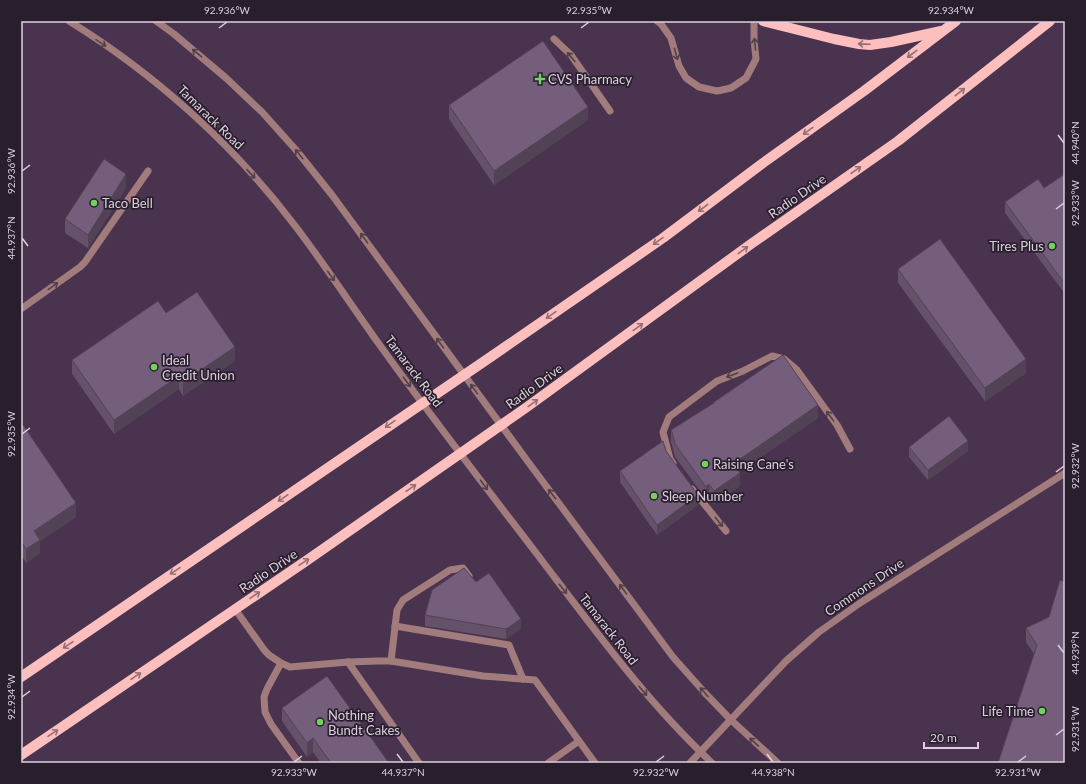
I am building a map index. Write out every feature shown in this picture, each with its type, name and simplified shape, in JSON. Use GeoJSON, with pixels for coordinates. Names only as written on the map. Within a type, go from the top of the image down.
{"type":"FeatureCollection","features":[{"type":"Feature","properties":{"kind":"main road"},"geometry":{"type":"LineString","coordinates":[[763,21],[854,44],[865,45],[891,42],[943,30]]}},
{"type":"Feature","properties":{"kind":"main road"},"geometry":{"type":"LineString","coordinates":[[21,677],[663,238],[763,163],[864,91],[956,21]]}},
{"type":"Feature","properties":{"kind":"main road","name":"Radio Drive"},"geometry":{"type":"LineString","coordinates":[[21,755],[501,426],[751,244],[898,141],[1050,21]]}},
{"type":"Feature","properties":{"kind":"street","name":"Tamarack Road"},"geometry":{"type":"LineString","coordinates":[[69,21],[111,49],[168,93],[230,150],[263,186],[296,226],[422,403],[564,590],[642,690],[712,763]]}},
{"type":"Feature","properties":{"kind":"street"},"geometry":{"type":"LineString","coordinates":[[156,21],[179,38],[226,78],[262,112],[296,150],[332,194],[463,375],[673,657],[731,720],[778,763]]}},
{"type":"Feature","properties":{"kind":"street"},"geometry":{"type":"LineString","coordinates":[[657,21],[671,38],[679,66],[686,78],[699,87],[717,92],[731,88],[746,78],[756,59],[754,21]]}},
{"type":"Feature","properties":{"kind":"street"},"geometry":{"type":"LineString","coordinates":[[554,39],[571,55],[610,111]]}},
{"type":"Feature","properties":{"kind":"street"},"geometry":{"type":"LineString","coordinates":[[21,309],[85,262],[148,171]]}},
{"type":"Feature","properties":{"kind":"street"},"geometry":{"type":"LineString","coordinates":[[678,470],[670,459],[663,432],[669,417],[717,380],[743,371],[772,356],[784,359],[797,370],[837,425],[850,449]]}},
{"type":"Feature","properties":{"kind":"street","name":"Commons Drive"},"geometry":{"type":"LineString","coordinates":[[690,763],[786,661],[803,645],[838,618],[885,587],[1065,473]]}},
{"type":"Feature","properties":{"kind":"street"},"geometry":{"type":"LineString","coordinates":[[687,482],[726,531]]}},
{"type":"Feature","properties":{"kind":"street"},"geometry":{"type":"LineString","coordinates":[[391,661],[397,610],[403,600],[450,570],[463,568],[475,584]]}},
{"type":"Feature","properties":{"kind":"street"},"geometry":{"type":"LineString","coordinates":[[235,609],[265,651],[280,663],[290,667],[348,662],[391,661],[484,676],[535,680],[595,763]]}},
{"type":"Feature","properties":{"kind":"street"},"geometry":{"type":"LineString","coordinates":[[395,626],[509,645],[523,679]]}},
{"type":"Feature","properties":{"kind":"street"},"geometry":{"type":"LineString","coordinates":[[348,662],[419,763]]}},
{"type":"Feature","properties":{"kind":"street"},"geometry":{"type":"LineString","coordinates":[[280,663],[264,697],[265,712],[271,724],[299,763]]}},
{"type":"Feature","properties":{"kind":"street"},"geometry":{"type":"LineString","coordinates":[[548,763],[579,741]]}},
{"type":"Feature","properties":{"kind":"building","name":"CVS Pharmacy"},"geometry":{"type":"Polygon","coordinates":[[[543,41],[588,107],[494,171],[449,105],[543,41]]]}},
{"type":"Feature","properties":{"kind":"building"},"geometry":{"type":"Polygon","coordinates":[[[104,159],[126,174],[88,235],[65,219],[104,159]]]}},
{"type":"Feature","properties":{"kind":"building"},"geometry":{"type":"Polygon","coordinates":[[[1065,174],[1065,284],[1005,202],[1038,179],[1044,188],[1065,174]]]}},
{"type":"Feature","properties":{"kind":"building"},"geometry":{"type":"Polygon","coordinates":[[[940,239],[1026,359],[985,388],[898,269],[940,239]]]}},
{"type":"Feature","properties":{"kind":"building","name":"Ideal Credit Union"},"geometry":{"type":"Polygon","coordinates":[[[197,292],[235,347],[183,382],[179,376],[114,420],[72,360],[158,301],[166,313],[197,292]]]}},
{"type":"Feature","properties":{"kind":"building"},"geometry":{"type":"Polygon","coordinates":[[[783,355],[818,405],[733,464],[740,473],[714,491],[709,484],[706,487],[675,444],[671,430],[714,403],[783,355]]]}},
{"type":"Feature","properties":{"kind":"building"},"geometry":{"type":"Polygon","coordinates":[[[949,416],[968,441],[928,470],[909,447],[949,416]]]}},
{"type":"Feature","properties":{"kind":"building"},"geometry":{"type":"Polygon","coordinates":[[[21,422],[76,503],[34,531],[40,540],[26,549],[21,541],[21,422]]]}},
{"type":"Feature","properties":{"kind":"building"},"geometry":{"type":"Polygon","coordinates":[[[663,441],[666,451],[698,495],[657,525],[620,471],[663,441]]]}},
{"type":"Feature","properties":{"kind":"building"},"geometry":{"type":"Polygon","coordinates":[[[464,568],[476,582],[489,573],[521,619],[506,629],[425,615],[432,590],[464,568]]]}},
{"type":"Feature","properties":{"kind":"building","name":"Life Time"},"geometry":{"type":"Polygon","coordinates":[[[1060,580],[1065,582],[1065,763],[998,763],[1037,645],[1026,628],[1049,617],[1060,580]]]}},
{"type":"Feature","properties":{"kind":"building"},"geometry":{"type":"Polygon","coordinates":[[[327,676],[389,763],[331,763],[313,738],[307,743],[282,708],[327,676]]]}},
{"type":"Feature","properties":{"kind":"place","name":"CVS Pharmacy"},"geometry":{"type":"Point","coordinates":[540,79]}},
{"type":"Feature","properties":{"kind":"place","name":"Taco Bell"},"geometry":{"type":"Point","coordinates":[94,203]}},
{"type":"Feature","properties":{"kind":"place","name":"Tires Plus"},"geometry":{"type":"Point","coordinates":[1052,246]}},
{"type":"Feature","properties":{"kind":"place","name":"Ideal Credit Union"},"geometry":{"type":"Point","coordinates":[154,367]}},
{"type":"Feature","properties":{"kind":"place","name":"Raising Cane's"},"geometry":{"type":"Point","coordinates":[705,464]}},
{"type":"Feature","properties":{"kind":"place","name":"Sleep Number"},"geometry":{"type":"Point","coordinates":[654,496]}},
{"type":"Feature","properties":{"kind":"place","name":"Life Time"},"geometry":{"type":"Point","coordinates":[1042,711]}},
{"type":"Feature","properties":{"kind":"place","name":"Nothing Bundt Cakes"},"geometry":{"type":"Point","coordinates":[320,722]}}]}
